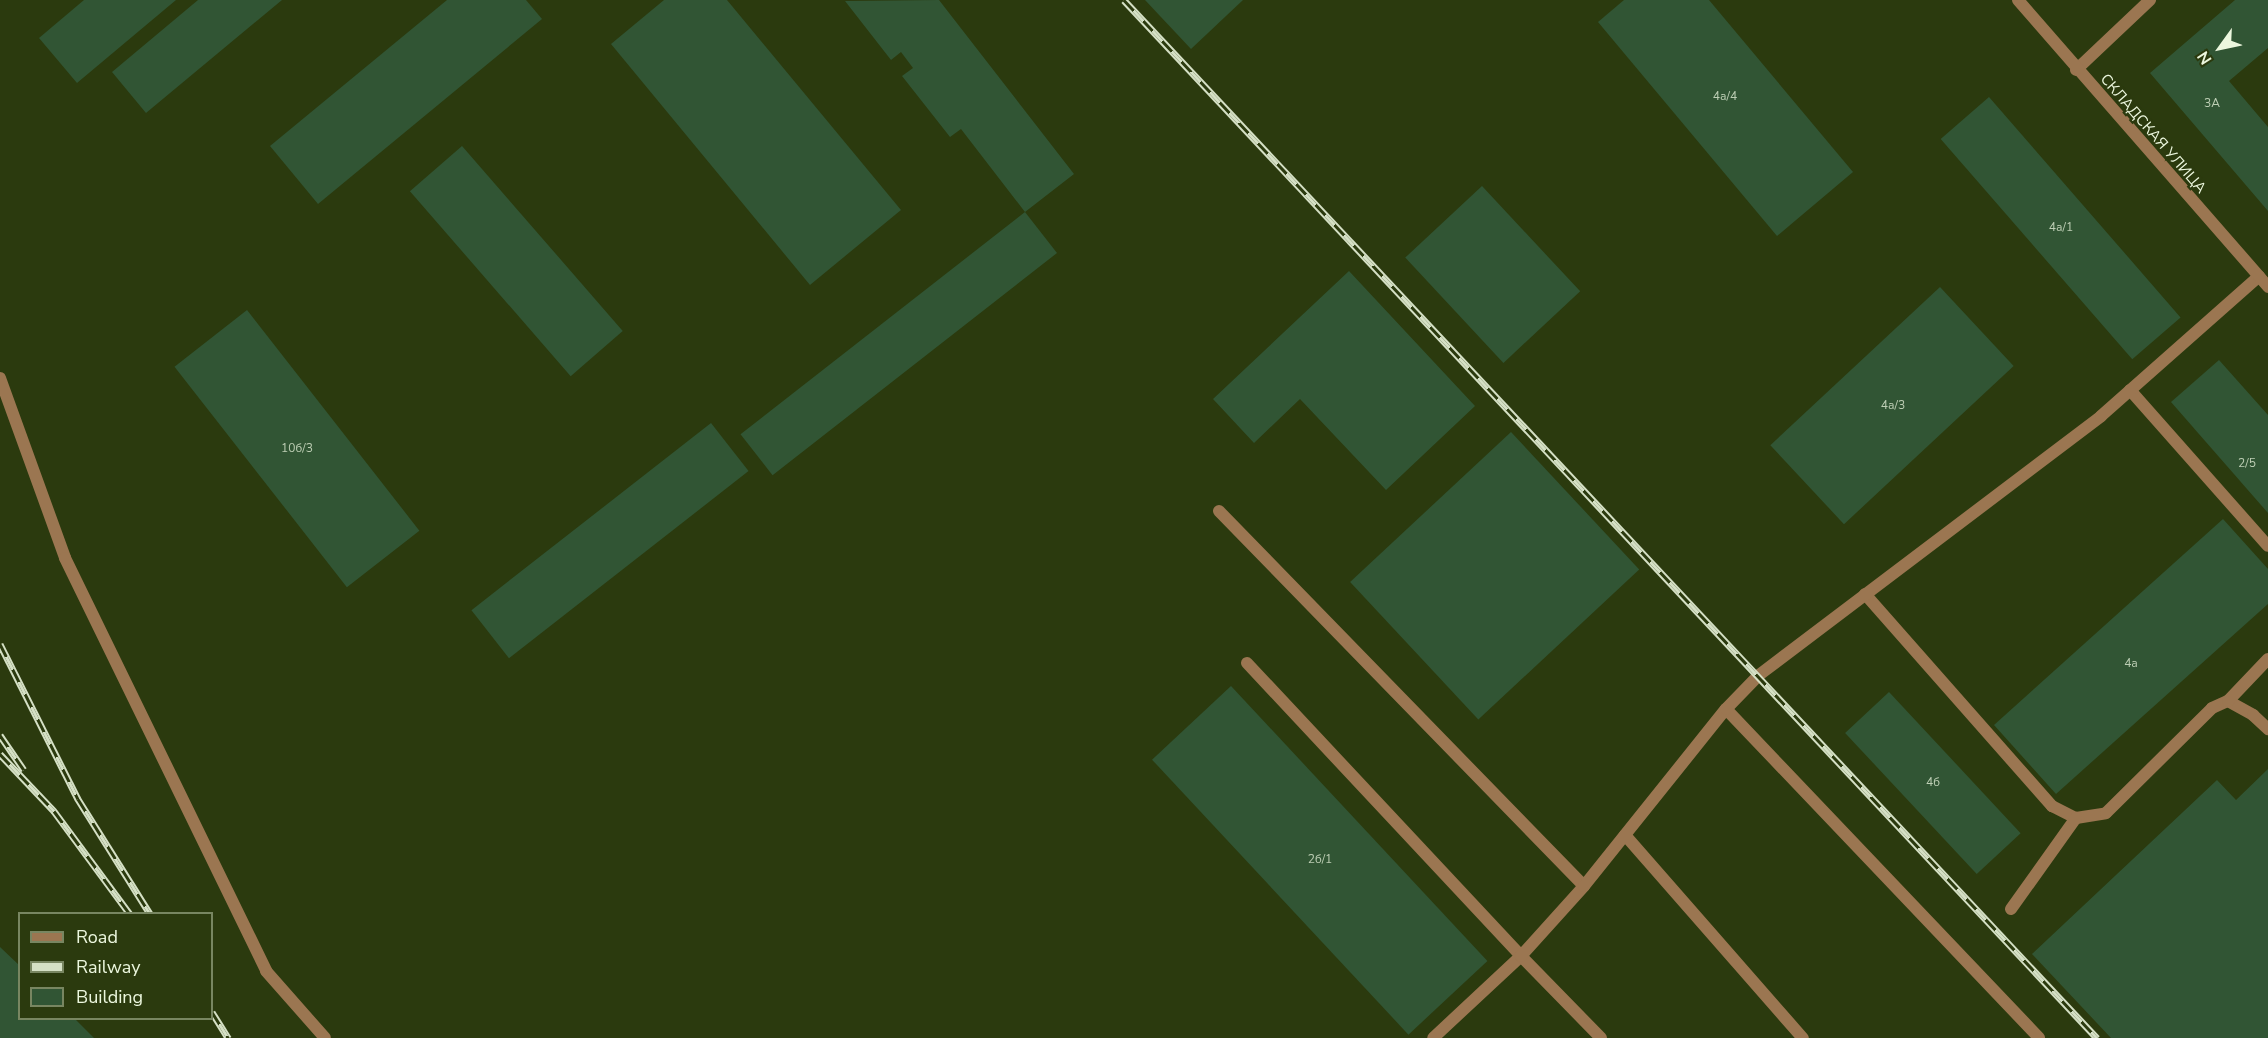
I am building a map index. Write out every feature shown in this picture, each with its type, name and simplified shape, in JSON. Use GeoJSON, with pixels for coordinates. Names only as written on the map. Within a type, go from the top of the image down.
{"type":"FeatureCollection","features":[{"type":"Feature","properties":{"kind":"street","name":"СКЛАДСКАЯ УЛИЦА"},"geometry":{"type":"LineString","coordinates":[[2018,0],[2076,70],[2268,287]]}},
{"type":"Feature","properties":{"kind":"street"},"geometry":{"type":"LineString","coordinates":[[2076,70],[2150,0]]}},
{"type":"Feature","properties":{"kind":"street"},"geometry":{"type":"LineString","coordinates":[[1433,1038],[1521,956],[1584,886],[1726,709],[1759,675],[2130,390],[2259,276]]}},
{"type":"Feature","properties":{"kind":"street"},"geometry":{"type":"LineString","coordinates":[[0,378],[65,558],[266,971],[325,1038]]}},
{"type":"Feature","properties":{"kind":"street"},"geometry":{"type":"LineString","coordinates":[[2130,390],[2268,546]]}},
{"type":"Feature","properties":{"kind":"street"},"geometry":{"type":"LineString","coordinates":[[1219,511],[1584,886]]}},
{"type":"Feature","properties":{"kind":"street"},"geometry":{"type":"LineString","coordinates":[[1865,594],[2052,806],[2076,818],[2106,813],[2212,708],[2228,702],[2268,659]]}},
{"type":"Feature","properties":{"kind":"street"},"geometry":{"type":"LineString","coordinates":[[1247,663],[1521,956],[1601,1038]]}},
{"type":"Feature","properties":{"kind":"street"},"geometry":{"type":"LineString","coordinates":[[2228,702],[2253,715],[2268,729]]}},
{"type":"Feature","properties":{"kind":"street"},"geometry":{"type":"LineString","coordinates":[[1726,709],[2039,1038]]}},
{"type":"Feature","properties":{"kind":"street"},"geometry":{"type":"LineString","coordinates":[[2011,909],[2076,818]]}},
{"type":"Feature","properties":{"kind":"street"},"geometry":{"type":"LineString","coordinates":[[1625,835],[1803,1038]]}},
{"type":"Feature","properties":{"kind":"building"},"geometry":{"type":"Polygon","coordinates":[[[84,0],[176,0],[77,83],[39,38],[84,0]]]}},
{"type":"Feature","properties":{"kind":"building"},"geometry":{"type":"Polygon","coordinates":[[[198,0],[282,0],[146,113],[112,72],[198,0]]]}},
{"type":"Feature","properties":{"kind":"building"},"geometry":{"type":"Polygon","coordinates":[[[447,0],[526,0],[542,19],[318,204],[270,146],[447,0]]]}},
{"type":"Feature","properties":{"kind":"building"},"geometry":{"type":"Polygon","coordinates":[[[664,0],[727,0],[901,210],[810,285],[611,44],[664,0]]]}},
{"type":"Feature","properties":{"kind":"building"},"geometry":{"type":"Polygon","coordinates":[[[939,0],[1074,174],[1025,212],[961,129],[950,137],[902,76],[913,68],[901,52],[891,60],[845,1],[939,0]]]}},
{"type":"Feature","properties":{"kind":"building"},"geometry":{"type":"Polygon","coordinates":[[[1145,0],[1243,0],[1191,49],[1145,0]]]}},
{"type":"Feature","properties":{"kind":"building"},"geometry":{"type":"Polygon","coordinates":[[[1624,0],[1709,0],[1853,172],[1777,236],[1598,22],[1624,0]]]}},
{"type":"Feature","properties":{"kind":"building"},"geometry":{"type":"Polygon","coordinates":[[[2235,0],[2268,0],[2268,48],[2229,81],[2268,127],[2268,211],[2150,73],[2235,0]]]}},
{"type":"Feature","properties":{"kind":"building"},"geometry":{"type":"Polygon","coordinates":[[[1989,97],[2181,317],[2132,359],[1941,139],[1989,97]]]}},
{"type":"Feature","properties":{"kind":"building"},"geometry":{"type":"Polygon","coordinates":[[[462,146],[623,331],[571,376],[410,191],[462,146]]]}},
{"type":"Feature","properties":{"kind":"building"},"geometry":{"type":"Polygon","coordinates":[[[1482,186],[1580,291],[1503,363],[1405,258],[1482,186]]]}},
{"type":"Feature","properties":{"kind":"building"},"geometry":{"type":"Polygon","coordinates":[[[1025,212],[1057,253],[773,475],[741,434],[1025,212]]]}},
{"type":"Feature","properties":{"kind":"building"},"geometry":{"type":"Polygon","coordinates":[[[1349,271],[1475,406],[1386,490],[1300,399],[1254,443],[1213,399],[1349,271]]]}},
{"type":"Feature","properties":{"kind":"building"},"geometry":{"type":"Polygon","coordinates":[[[1940,287],[2014,366],[1844,524],[1770,445],[1940,287]]]}},
{"type":"Feature","properties":{"kind":"building"},"geometry":{"type":"Polygon","coordinates":[[[247,310],[419,531],[347,587],[175,367],[247,310]]]}},
{"type":"Feature","properties":{"kind":"building"},"geometry":{"type":"Polygon","coordinates":[[[2219,360],[2268,415],[2268,513],[2171,402],[2219,360]]]}},
{"type":"Feature","properties":{"kind":"building"},"geometry":{"type":"Polygon","coordinates":[[[711,423],[749,471],[509,658],[471,610],[711,423]]]}},
{"type":"Feature","properties":{"kind":"building"},"geometry":{"type":"Polygon","coordinates":[[[1511,432],[1639,569],[1478,720],[1350,582],[1511,432]]]}},
{"type":"Feature","properties":{"kind":"building"},"geometry":{"type":"Polygon","coordinates":[[[2223,519],[2268,569],[2268,604],[2056,794],[1994,725],[2223,519]]]}},
{"type":"Feature","properties":{"kind":"building"},"geometry":{"type":"Polygon","coordinates":[[[1231,686],[1487,961],[1408,1035],[1152,760],[1231,686]]]}},
{"type":"Feature","properties":{"kind":"building"},"geometry":{"type":"Polygon","coordinates":[[[1889,692],[2021,833],[1977,874],[1845,733],[1889,692]]]}},
{"type":"Feature","properties":{"kind":"building"},"geometry":{"type":"Polygon","coordinates":[[[2268,769],[2268,1038],[2111,1038],[2032,954],[2217,780],[2236,800],[2268,769]]]}},
{"type":"Feature","properties":{"kind":"building"},"geometry":{"type":"Polygon","coordinates":[[[0,947],[18,964],[18,1020],[76,1020],[94,1038],[0,1038],[0,947]]]}},
{"type":"Feature","properties":{"kind":"railway"},"geometry":{"type":"LineString","coordinates":[[1124,0],[2097,1038]]}},
{"type":"Feature","properties":{"kind":"railway"},"geometry":{"type":"LineString","coordinates":[[0,644],[78,799],[149,912]]}},
{"type":"Feature","properties":{"kind":"railway"},"geometry":{"type":"LineString","coordinates":[[0,735],[24,770]]}},
{"type":"Feature","properties":{"kind":"railway"},"geometry":{"type":"LineString","coordinates":[[0,754],[54,811],[129,912]]}},
{"type":"Feature","properties":{"kind":"railway"},"geometry":{"type":"LineString","coordinates":[[213,1014],[228,1038]]}}]}
